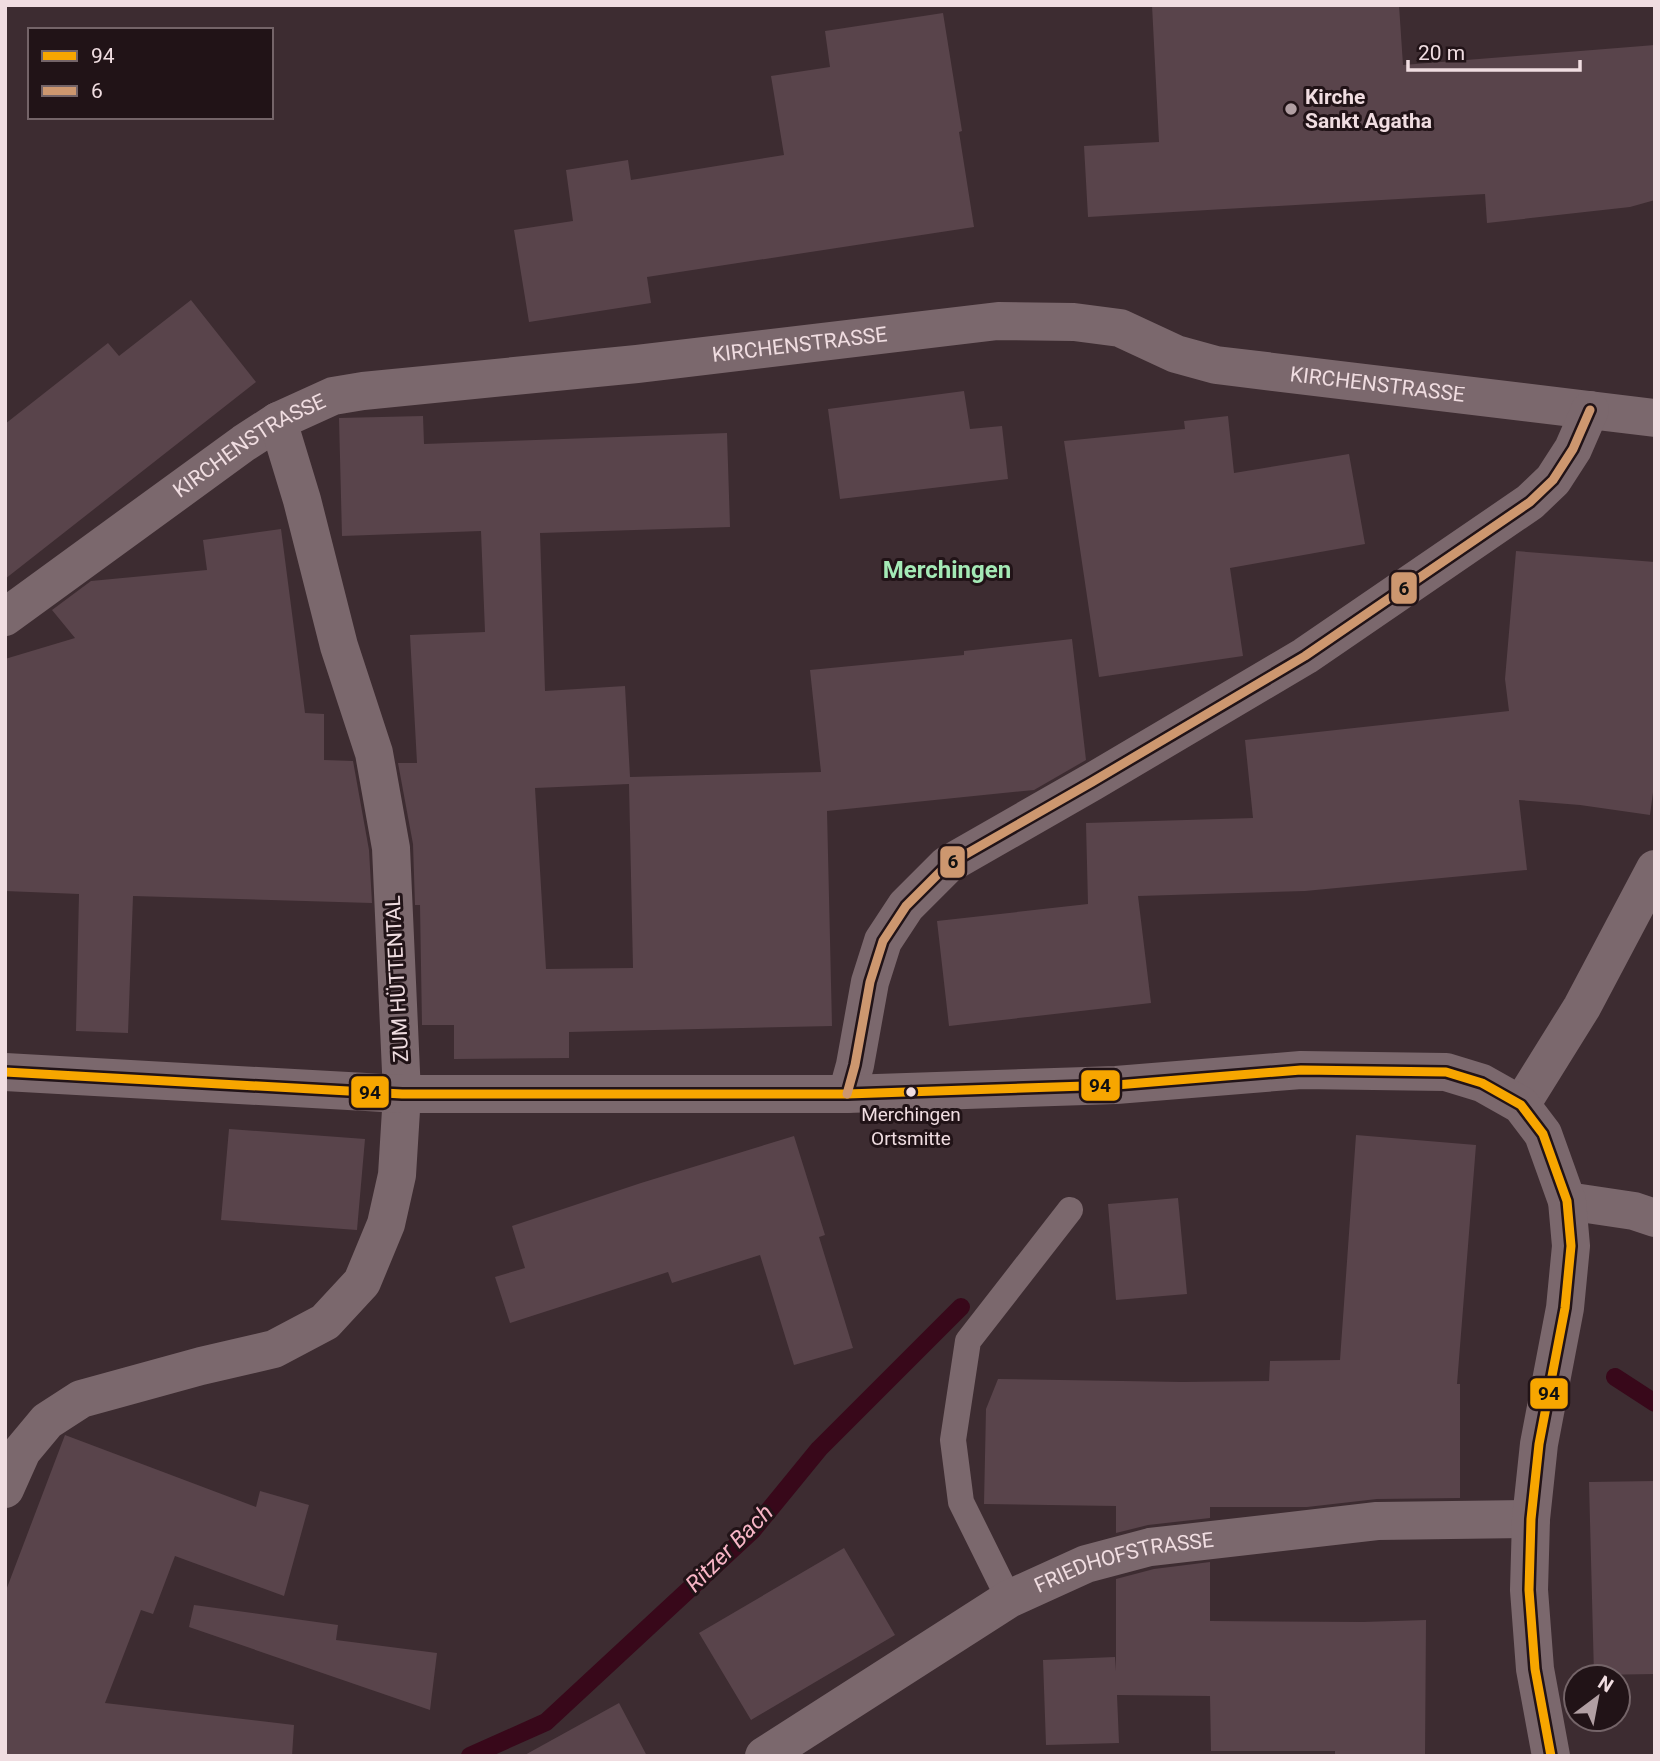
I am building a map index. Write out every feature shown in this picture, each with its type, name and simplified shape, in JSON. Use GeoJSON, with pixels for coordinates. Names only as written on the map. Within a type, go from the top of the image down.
{"type":"FeatureCollection","features":[{"type":"Feature","properties":{"kind":"street","name":"KIRCHENSTRASSE"},"geometry":{"type":"LineString","coordinates":[[5,617],[278,421],[333,396],[363,391],[637,364],[999,321],[1074,322],[1120,328],[1176,354],[1216,365],[1655,418]]}},
{"type":"Feature","properties":{"kind":"street"},"geometry":{"type":"LineString","coordinates":[[847,1094],[870,982],[883,941],[906,906],[947,865],[1305,656],[1530,502],[1553,480],[1573,449],[1590,410]]}},
{"type":"Feature","properties":{"kind":"street","name":"ZUM HÜTTENTAL"},"geometry":{"type":"LineString","coordinates":[[5,1489],[22,1451],[47,1421],[81,1399],[274,1349],[325,1322],[362,1282],[386,1224],[397,1175],[402,1094],[391,848],[374,752],[339,646],[302,500],[278,421]]}},
{"type":"Feature","properties":{"kind":"street"},"geometry":{"type":"LineString","coordinates":[[1521,1105],[1582,1007],[1655,869]]}},
{"type":"Feature","properties":{"kind":"street"},"geometry":{"type":"LineString","coordinates":[[5,1072],[402,1094],[847,1094],[1116,1084],[1301,1070],[1446,1072],[1482,1083],[1521,1105],[1543,1134],[1567,1200],[1571,1246],[1566,1308],[1539,1444],[1531,1519],[1529,1590],[1535,1669],[1551,1756]]}},
{"type":"Feature","properties":{"kind":"street"},"geometry":{"type":"LineString","coordinates":[[1567,1200],[1634,1210],[1655,1218]]}},
{"type":"Feature","properties":{"kind":"street","name":"FRIEDHOFSTRASSE"},"geometry":{"type":"LineString","coordinates":[[764,1756],[1009,1599],[1086,1564],[1150,1547],[1377,1521],[1531,1519]]}},
{"type":"Feature","properties":{"kind":"lane"},"geometry":{"type":"LineString","coordinates":[[1009,1599],[961,1502],[953,1440],[966,1353],[968,1341],[1070,1210]]}},
{"type":"Feature","properties":{"kind":"building"},"geometry":{"type":"Polygon","coordinates":[[[1152,5],[1399,5],[1403,65],[1655,45],[1655,200],[1630,207],[1487,223],[1485,194],[1088,217],[1084,146],[1159,142],[1152,5]]]}},
{"type":"Feature","properties":{"kind":"building"},"geometry":{"type":"Polygon","coordinates":[[[943,13],[974,227],[647,277],[651,303],[529,322],[514,230],[573,221],[566,170],[628,160],[631,180],[784,155],[771,76],[830,67],[825,31],[943,13]]]}},
{"type":"Feature","properties":{"kind":"building"},"geometry":{"type":"Polygon","coordinates":[[[191,300],[256,382],[5,579],[5,424],[108,343],[119,356],[191,300]]]}},
{"type":"Feature","properties":{"kind":"building"},"geometry":{"type":"Polygon","coordinates":[[[964,391],[970,429],[1002,426],[1008,479],[840,499],[828,409],[964,391]]]}},
{"type":"Feature","properties":{"kind":"building"},"geometry":{"type":"Polygon","coordinates":[[[423,416],[424,444],[727,433],[730,527],[540,533],[545,691],[625,686],[630,777],[821,772],[810,670],[964,655],[964,651],[1072,639],[1086,760],[1034,790],[827,811],[832,1026],[569,1032],[569,1058],[454,1059],[454,1025],[422,1025],[420,905],[415,905],[413,844],[398,763],[417,763],[410,635],[485,632],[481,531],[342,536],[339,418],[423,416]],[[629,784],[535,788],[546,969],[633,968],[629,784]]]}},
{"type":"Feature","properties":{"kind":"building"},"geometry":{"type":"Polygon","coordinates":[[[1228,416],[1234,473],[1349,454],[1365,544],[1230,568],[1243,656],[1099,677],[1064,441],[1185,429],[1184,421],[1228,416]]]}},
{"type":"Feature","properties":{"kind":"building"},"geometry":{"type":"Polygon","coordinates":[[[281,529],[305,713],[324,714],[324,760],[353,761],[369,850],[372,903],[133,896],[128,1033],[76,1031],[79,894],[5,891],[5,659],[75,638],[52,610],[91,581],[207,570],[203,540],[281,529]]]}},
{"type":"Feature","properties":{"kind":"building"},"geometry":{"type":"Polygon","coordinates":[[[1516,551],[1655,562],[1655,777],[1650,815],[1519,800],[1527,870],[1305,891],[1138,896],[1151,1003],[949,1026],[937,921],[1088,904],[1086,823],[1253,818],[1245,740],[1509,711],[1505,679],[1516,551]]]}},
{"type":"Feature","properties":{"kind":"building"},"geometry":{"type":"Polygon","coordinates":[[[229,1129],[365,1139],[357,1230],[221,1220],[229,1129]]]}},
{"type":"Feature","properties":{"kind":"building"},"geometry":{"type":"Polygon","coordinates":[[[1356,1135],[1476,1145],[1457,1384],[1460,1384],[1460,1498],[1377,1499],[1307,1507],[1210,1507],[1210,1518],[1148,1525],[1116,1533],[1116,1506],[984,1504],[986,1409],[998,1379],[1269,1381],[1270,1361],[1340,1360],[1356,1135]]]}},
{"type":"Feature","properties":{"kind":"building"},"geometry":{"type":"Polygon","coordinates":[[[794,1136],[825,1235],[819,1237],[853,1348],[794,1365],[760,1255],[672,1283],[668,1272],[510,1323],[495,1277],[525,1268],[512,1226],[794,1136]]]}},
{"type":"Feature","properties":{"kind":"building"},"geometry":{"type":"Polygon","coordinates":[[[1178,1198],[1187,1294],[1116,1300],[1108,1204],[1178,1198]]]}},
{"type":"Feature","properties":{"kind":"building"},"geometry":{"type":"Polygon","coordinates":[[[65,1435],[256,1507],[260,1491],[309,1505],[284,1596],[175,1556],[153,1614],[141,1610],[105,1703],[294,1725],[292,1756],[5,1756],[5,1593],[65,1435]]]}},
{"type":"Feature","properties":{"kind":"building"},"geometry":{"type":"Polygon","coordinates":[[[1655,1481],[1655,1674],[1632,1674],[1632,1663],[1594,1663],[1589,1482],[1655,1481]]]}},
{"type":"Feature","properties":{"kind":"building"},"geometry":{"type":"Polygon","coordinates":[[[844,1548],[895,1635],[751,1720],[699,1633],[844,1548]]]}},
{"type":"Feature","properties":{"kind":"building"},"geometry":{"type":"Polygon","coordinates":[[[1210,1562],[1210,1621],[1426,1620],[1425,1756],[1335,1756],[1335,1751],[1211,1751],[1210,1696],[1117,1695],[1119,1743],[1046,1745],[1043,1660],[1115,1657],[1116,1671],[1116,1579],[1154,1569],[1210,1562]]]}},
{"type":"Feature","properties":{"kind":"building"},"geometry":{"type":"Polygon","coordinates":[[[194,1605],[338,1625],[336,1640],[437,1653],[430,1710],[189,1627],[194,1605]]]}},
{"type":"Feature","properties":{"kind":"building"},"geometry":{"type":"Polygon","coordinates":[[[619,1703],[647,1756],[523,1756],[619,1703]]]}},
{"type":"Feature","properties":{"kind":"waterway","name":"Ritzer Bach"},"geometry":{"type":"LineString","coordinates":[[470,1756],[546,1722],[752,1531],[819,1449],[961,1307]]}},
{"type":"Feature","properties":{"kind":"waterway","name":"Ritzer Bach"},"geometry":{"type":"LineString","coordinates":[[1615,1377],[1655,1403]]}},
{"type":"Feature","properties":{"kind":"transit line","name":"6"},"geometry":{"type":"LineString","coordinates":[[847,1094],[870,982],[883,941],[906,906],[947,865],[1305,656],[1530,502],[1553,480],[1573,449],[1590,410]]}},
{"type":"Feature","properties":{"kind":"transit line","name":"94"},"geometry":{"type":"LineString","coordinates":[[5,1072],[402,1094],[847,1094],[1116,1085],[1301,1070],[1446,1072],[1482,1083],[1521,1105],[1543,1134],[1567,1201],[1571,1246],[1565,1308],[1539,1444],[1531,1519],[1529,1590],[1535,1669],[1551,1756]]}},
{"type":"Feature","properties":{"kind":"place","name":"Kirche Sankt Agatha"},"geometry":{"type":"Point","coordinates":[1291,109]}},
{"type":"Feature","properties":{"kind":"place","name":"Merchingen Ortsmitte"},"geometry":{"type":"Point","coordinates":[911,1092]}},
{"type":"Feature","properties":{"kind":"district","name":"Merchingen"},"geometry":{"type":"Point","coordinates":[947,570]}}]}
